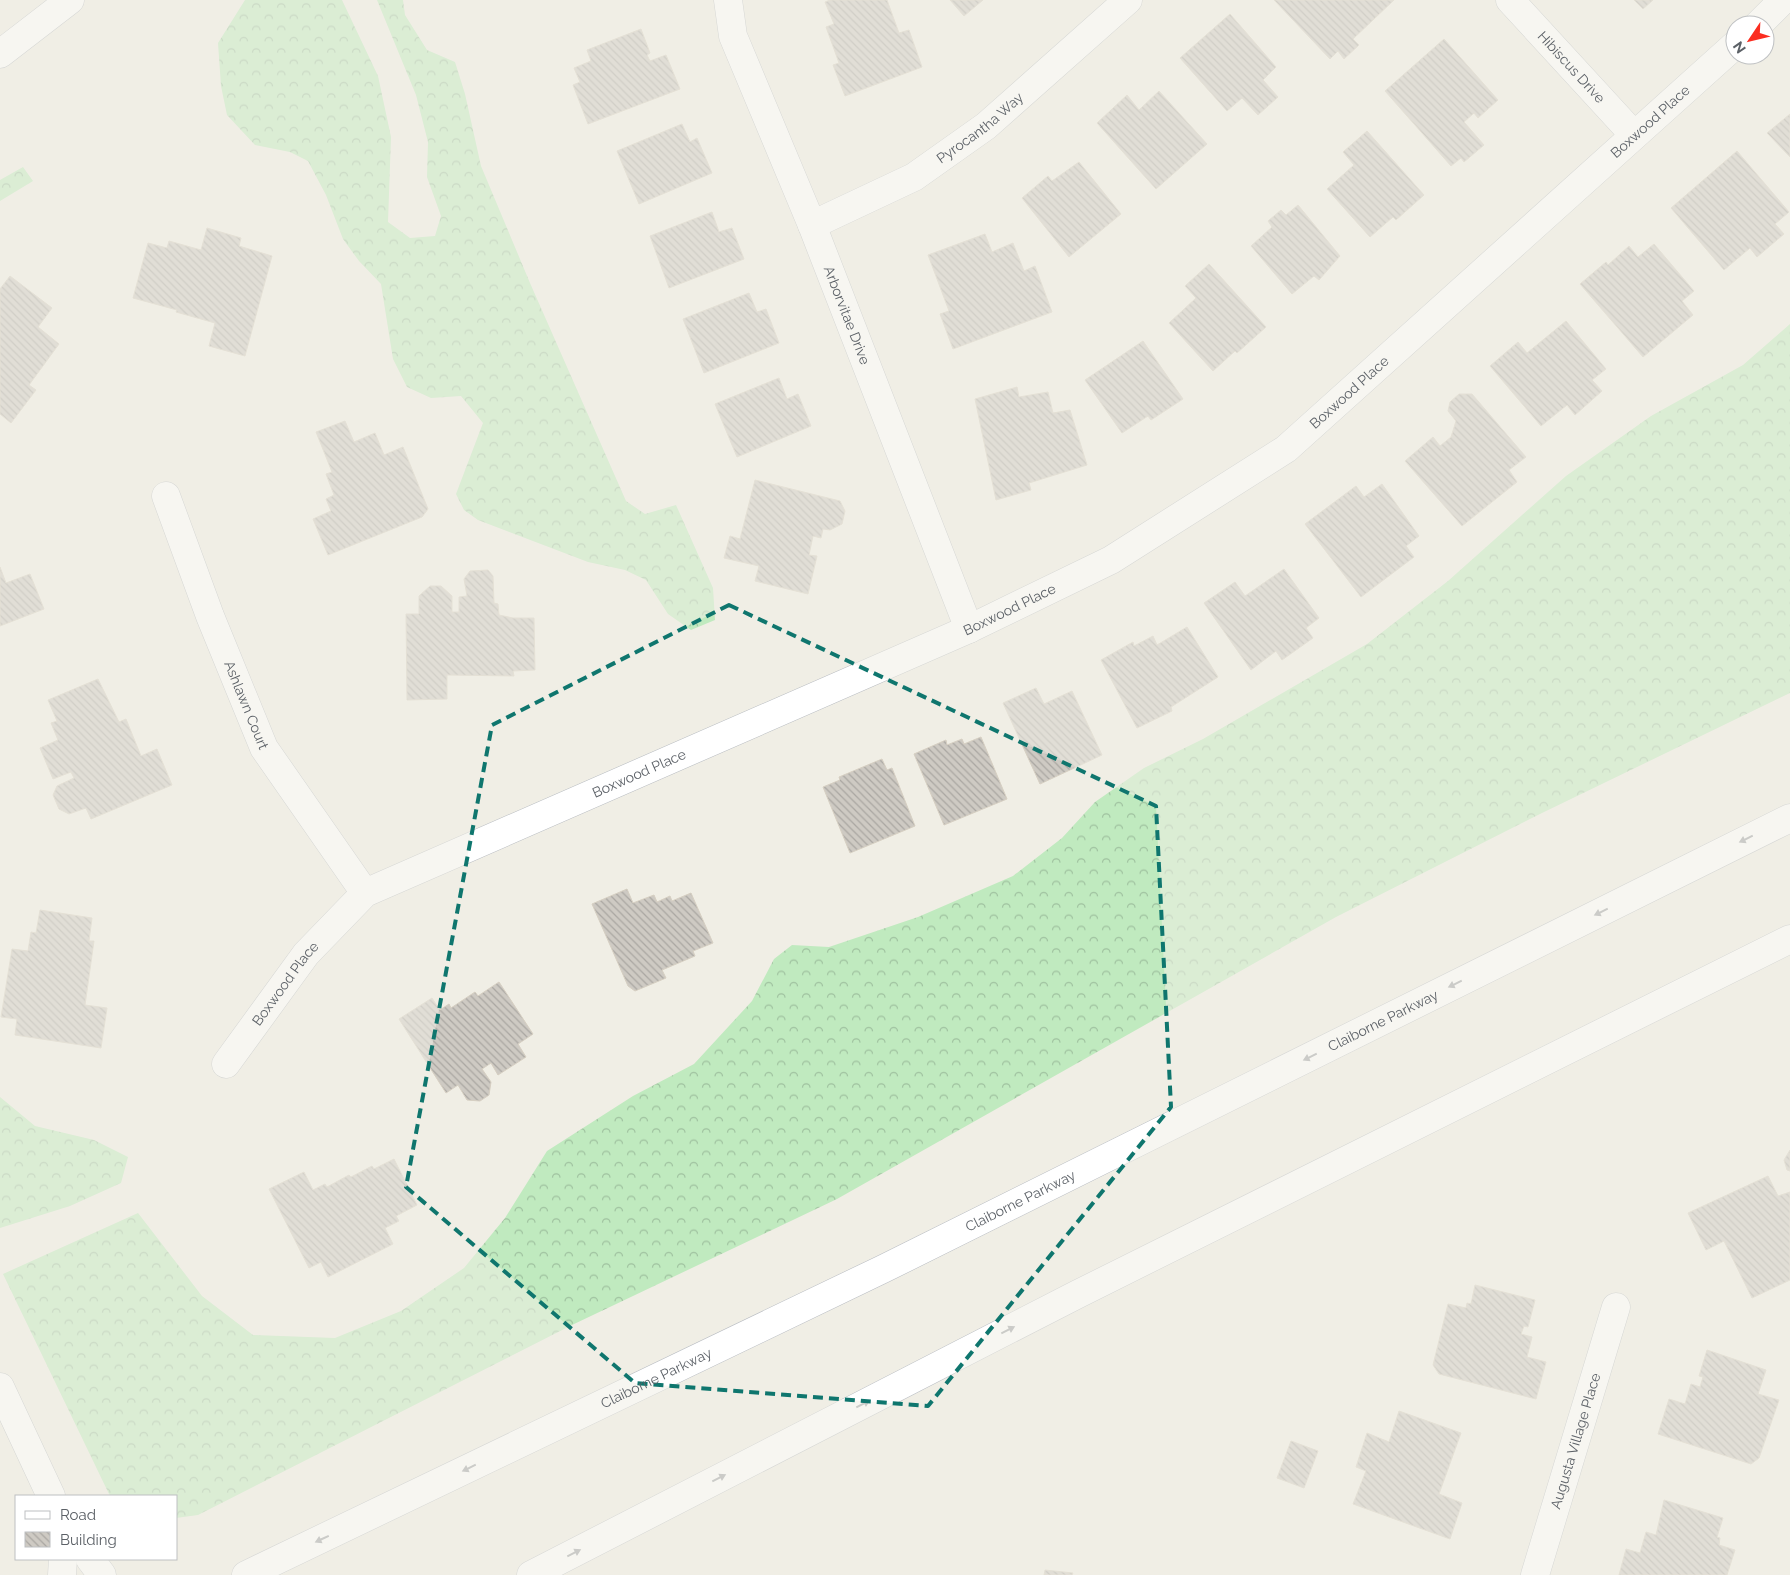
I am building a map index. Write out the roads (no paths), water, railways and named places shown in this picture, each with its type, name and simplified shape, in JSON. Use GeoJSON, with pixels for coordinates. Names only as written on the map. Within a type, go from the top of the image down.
{"type":"FeatureCollection","features":[{"type":"Feature","properties":{"kind":"street"},"geometry":{"type":"LineString","coordinates":[[0,54],[70,0]]}},
{"type":"Feature","properties":{"kind":"street","name":"Arborvitae Drive"},"geometry":{"type":"LineString","coordinates":[[728,0],[733,36],[812,225],[969,629]]}},
{"type":"Feature","properties":{"kind":"street","name":"Pyrocantha Way"},"geometry":{"type":"LineString","coordinates":[[812,225],[914,177],[986,126],[1128,0]]}},
{"type":"Feature","properties":{"kind":"street","name":"Hibiscus Drive"},"geometry":{"type":"LineString","coordinates":[[1510,0],[1634,135]]}},
{"type":"Feature","properties":{"kind":"street"},"geometry":{"type":"LineString","coordinates":[[1768,15],[1783,0]]}},
{"type":"Feature","properties":{"kind":"street","name":"Boxwood Place"},"geometry":{"type":"LineString","coordinates":[[226,1064],[306,954],[365,893],[969,629],[1110,560],[1286,449],[1725,54]]}},
{"type":"Feature","properties":{"kind":"street","name":"Ashlawn Court"},"geometry":{"type":"LineString","coordinates":[[166,496],[210,616],[264,748],[365,893]]}},
{"type":"Feature","properties":{"kind":"street","name":"Claiborne Parkway"},"geometry":{"type":"LineString","coordinates":[[246,1575],[883,1269],[1790,818]]}},
{"type":"Feature","properties":{"kind":"street"},"geometry":{"type":"LineString","coordinates":[[531,1575],[1078,1294],[1790,939]]}},
{"type":"Feature","properties":{"kind":"street","name":"Augusta Village Place"},"geometry":{"type":"LineString","coordinates":[[1535,1575],[1616,1306]]}},
{"type":"Feature","properties":{"kind":"street"},"geometry":{"type":"LineString","coordinates":[[0,1387],[51,1495]]}},
{"type":"Feature","properties":{"kind":"street"},"geometry":{"type":"LineString","coordinates":[[62,1575],[63,1560]]}},
{"type":"Feature","properties":{"kind":"street"},"geometry":{"type":"LineString","coordinates":[[91,1560],[102,1575]]}}]}
